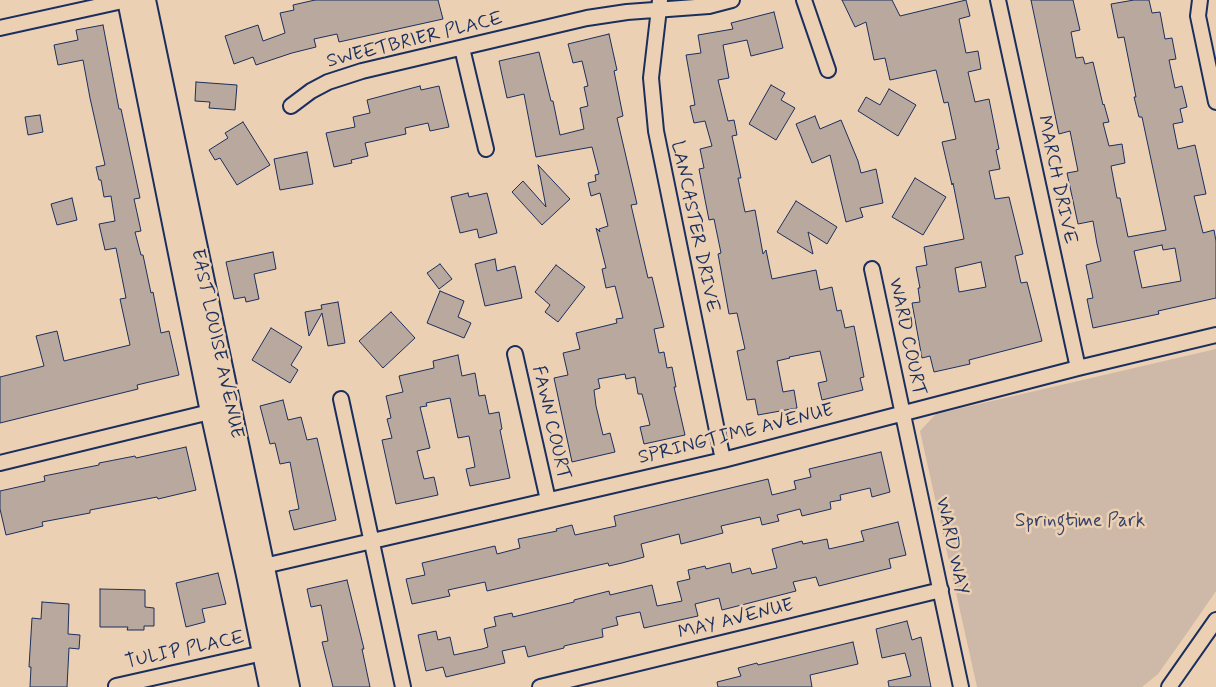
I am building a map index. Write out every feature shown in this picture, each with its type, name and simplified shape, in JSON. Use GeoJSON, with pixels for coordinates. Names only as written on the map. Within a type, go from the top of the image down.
{"type":"FeatureCollection","features":[{"type":"Feature","properties":{"kind":"street"},"geometry":{"type":"LineString","coordinates":[[0,28],[128,0]]}},
{"type":"Feature","properties":{"kind":"street","name":"EAST LOUISE AVENUE"},"geometry":{"type":"LineString","coordinates":[[128,0],[220,410],[264,566],[289,687]]}},
{"type":"Feature","properties":{"kind":"street","name":"EAST LOUISE AVENUE"},"geometry":{"type":"LineString","coordinates":[[145,0],[220,410],[245,565],[270,687]]}},
{"type":"Feature","properties":{"kind":"street","name":"SWEETBRIER PLACE"},"geometry":{"type":"LineString","coordinates":[[290,106],[328,82],[362,71],[587,18],[659,6],[709,6],[732,0]]}},
{"type":"Feature","properties":{"kind":"street"},"geometry":{"type":"LineString","coordinates":[[804,0],[828,70]]}},
{"type":"Feature","properties":{"kind":"street","name":"MARCH DRIVE"},"geometry":{"type":"LineString","coordinates":[[998,0],[1078,368]]}},
{"type":"Feature","properties":{"kind":"street"},"geometry":{"type":"LineString","coordinates":[[1200,0],[1198,16],[1215,96]]}},
{"type":"Feature","properties":{"kind":"street","name":"LANCASTER DRIVE"},"geometry":{"type":"LineString","coordinates":[[659,6],[651,78],[656,131],[723,460]]}},
{"type":"Feature","properties":{"kind":"street"},"geometry":{"type":"LineString","coordinates":[[462,48],[486,148]]}},
{"type":"Feature","properties":{"kind":"street","name":"WARD COURT"},"geometry":{"type":"LineString","coordinates":[[872,270],[904,412]]}},
{"type":"Feature","properties":{"kind":"street","name":"SPRINGTIME AVENUE"},"geometry":{"type":"LineString","coordinates":[[264,566],[723,460],[904,412],[1216,335]]}},
{"type":"Feature","properties":{"kind":"street","name":"FAWN COURT"},"geometry":{"type":"LineString","coordinates":[[515,354],[548,500]]}},
{"type":"Feature","properties":{"kind":"street"},"geometry":{"type":"LineString","coordinates":[[340,398],[403,687]]}},
{"type":"Feature","properties":{"kind":"street"},"geometry":{"type":"LineString","coordinates":[[0,463],[220,410]]}},
{"type":"Feature","properties":{"kind":"street","name":"WARD WAY"},"geometry":{"type":"LineString","coordinates":[[904,412],[961,687]]}},
{"type":"Feature","properties":{"kind":"street","name":"MAY AVENUE"},"geometry":{"type":"LineString","coordinates":[[540,687],[941,590]]}},
{"type":"Feature","properties":{"kind":"street"},"geometry":{"type":"LineString","coordinates":[[1169,687],[1216,620]]}},
{"type":"Feature","properties":{"kind":"street","name":"TULIP PLACE"},"geometry":{"type":"LineString","coordinates":[[116,686],[262,654]]}},
{"type":"Feature","properties":{"kind":"green space","name":"Springtime Park"},"geometry":{"type":"Polygon","coordinates":[[[1216,349],[1216,591],[1187,633],[1158,674],[1142,687],[977,687],[920,431],[936,414],[1216,349]]]}},
{"type":"Feature","properties":{"kind":"building"},"geometry":{"type":"Polygon","coordinates":[[[315,0],[438,0],[443,19],[339,42],[337,34],[314,39],[316,47],[256,65],[253,57],[234,64],[225,36],[258,25],[263,41],[285,33],[280,13],[294,10],[293,5],[315,0]]]}},
{"type":"Feature","properties":{"kind":"building"},"geometry":{"type":"Polygon","coordinates":[[[842,0],[892,0],[900,16],[966,0],[970,16],[959,19],[966,53],[978,51],[981,69],[968,72],[975,102],[989,99],[999,149],[996,150],[1000,169],[989,171],[995,199],[1009,197],[1023,254],[1015,256],[1021,283],[1027,282],[1042,341],[969,360],[970,364],[934,372],[930,356],[922,358],[912,303],[920,302],[918,288],[920,288],[916,267],[927,265],[924,247],[964,239],[953,183],[952,185],[942,142],[956,139],[948,102],[944,103],[936,70],[890,80],[885,58],[874,60],[866,22],[855,27],[842,0]],[[981,262],[955,268],[959,292],[986,287],[981,262]]]}},
{"type":"Feature","properties":{"kind":"building"},"geometry":{"type":"Polygon","coordinates":[[[1031,0],[1073,0],[1080,30],[1071,32],[1076,58],[1083,57],[1085,64],[1093,62],[1109,122],[1103,123],[1109,146],[1122,144],[1125,163],[1111,166],[1117,198],[1120,198],[1128,237],[1166,230],[1142,117],[1139,117],[1134,97],[1136,97],[1124,37],[1118,38],[1111,4],[1134,0],[1149,0],[1152,13],[1160,12],[1165,39],[1172,38],[1176,59],[1169,60],[1175,88],[1182,86],[1187,107],[1180,109],[1183,122],[1173,124],[1178,149],[1195,145],[1206,194],[1194,196],[1203,233],[1214,230],[1216,241],[1216,298],[1158,311],[1159,314],[1093,328],[1087,299],[1093,298],[1086,265],[1101,261],[1093,221],[1078,224],[1067,173],[1078,171],[1070,131],[1059,134],[1031,0]],[[1162,245],[1134,251],[1142,288],[1181,281],[1175,248],[1163,250],[1162,245]]]}},
{"type":"Feature","properties":{"kind":"building"},"geometry":{"type":"Polygon","coordinates":[[[774,12],[783,48],[751,56],[747,40],[723,45],[729,78],[718,80],[728,121],[734,120],[737,135],[732,136],[741,178],[738,178],[745,212],[755,210],[763,254],[766,250],[772,279],[816,270],[820,290],[832,287],[837,311],[841,310],[845,328],[854,326],[864,377],[860,378],[863,390],[822,400],[818,383],[827,381],[820,351],[777,361],[783,392],[794,390],[797,408],[758,415],[755,399],[747,400],[737,351],[745,349],[737,313],[729,314],[718,254],[721,253],[714,219],[709,220],[699,169],[704,168],[700,149],[712,146],[705,121],[694,123],[690,106],[695,105],[686,55],[701,53],[698,35],[733,29],[731,23],[774,12]]]}},
{"type":"Feature","properties":{"kind":"building"},"geometry":{"type":"Polygon","coordinates":[[[103,25],[119,109],[121,109],[140,198],[134,199],[141,231],[135,232],[141,255],[143,255],[151,293],[153,292],[161,333],[169,331],[179,375],[137,385],[138,389],[0,423],[0,377],[44,366],[36,336],[57,331],[64,361],[130,345],[120,299],[126,298],[116,248],[105,250],[99,224],[115,221],[111,196],[104,197],[96,167],[105,165],[83,60],[58,65],[54,45],[78,40],[76,30],[103,25]]]}},
{"type":"Feature","properties":{"kind":"building"},"geometry":{"type":"Polygon","coordinates":[[[609,34],[617,70],[614,71],[623,116],[617,118],[637,204],[631,205],[648,278],[652,277],[664,327],[654,329],[659,353],[664,352],[667,368],[672,367],[676,387],[674,387],[685,435],[644,444],[640,427],[650,425],[642,394],[638,394],[635,377],[626,379],[625,374],[598,379],[600,388],[594,390],[596,406],[603,435],[610,433],[615,452],[572,462],[554,378],[568,375],[563,353],[580,349],[576,333],[617,323],[616,319],[623,318],[615,286],[606,288],[602,269],[606,268],[596,228],[600,232],[599,229],[608,226],[600,193],[591,196],[588,183],[596,181],[595,175],[599,174],[592,147],[536,157],[524,94],[507,98],[499,61],[539,52],[551,101],[553,101],[560,135],[584,129],[580,108],[588,106],[584,87],[588,86],[582,61],[573,63],[568,44],[609,34]]]}},
{"type":"Feature","properties":{"kind":"building"},"geometry":{"type":"Polygon","coordinates":[[[196,82],[237,85],[235,110],[209,108],[210,102],[195,101],[196,82]]]}},
{"type":"Feature","properties":{"kind":"building"},"geometry":{"type":"Polygon","coordinates":[[[771,85],[785,93],[781,100],[795,108],[776,140],[749,124],[771,85]]]}},
{"type":"Feature","properties":{"kind":"building"},"geometry":{"type":"Polygon","coordinates":[[[420,86],[421,90],[439,86],[449,127],[430,131],[428,123],[405,128],[406,134],[365,143],[368,156],[351,160],[352,163],[334,167],[326,133],[355,127],[353,117],[370,113],[367,100],[420,86]]]}},
{"type":"Feature","properties":{"kind":"building"},"geometry":{"type":"Polygon","coordinates":[[[889,89],[916,105],[898,136],[858,111],[866,97],[880,105],[889,89]]]}},
{"type":"Feature","properties":{"kind":"building"},"geometry":{"type":"Polygon","coordinates":[[[40,115],[43,132],[28,135],[25,117],[40,115]]]}},
{"type":"Feature","properties":{"kind":"building"},"geometry":{"type":"Polygon","coordinates":[[[815,116],[820,129],[841,120],[861,173],[876,169],[883,203],[860,208],[863,217],[846,222],[830,155],[812,163],[796,124],[815,116]]]}},
{"type":"Feature","properties":{"kind":"building"},"geometry":{"type":"Polygon","coordinates":[[[243,122],[270,165],[237,185],[220,158],[215,160],[209,150],[228,138],[225,133],[243,122]]]}},
{"type":"Feature","properties":{"kind":"building"},"geometry":{"type":"Polygon","coordinates":[[[307,152],[313,184],[280,190],[274,159],[307,152]]]}},
{"type":"Feature","properties":{"kind":"building"},"geometry":{"type":"Polygon","coordinates":[[[538,165],[570,199],[542,225],[512,192],[523,181],[546,207],[538,165]]]}},
{"type":"Feature","properties":{"kind":"building"},"geometry":{"type":"Polygon","coordinates":[[[915,178],[946,197],[923,235],[892,217],[915,178]]]}},
{"type":"Feature","properties":{"kind":"building"},"geometry":{"type":"Polygon","coordinates":[[[468,193],[469,197],[487,193],[497,233],[479,238],[477,229],[460,233],[451,197],[468,193]]]}},
{"type":"Feature","properties":{"kind":"building"},"geometry":{"type":"Polygon","coordinates":[[[72,198],[77,220],[57,225],[51,204],[72,198]]]}},
{"type":"Feature","properties":{"kind":"building"},"geometry":{"type":"Polygon","coordinates":[[[796,201],[837,227],[827,244],[808,232],[813,254],[777,232],[796,201]]]}},
{"type":"Feature","properties":{"kind":"building"},"geometry":{"type":"Polygon","coordinates":[[[273,252],[276,269],[254,274],[259,299],[246,302],[245,297],[234,299],[226,262],[273,252]]]}},
{"type":"Feature","properties":{"kind":"building"},"geometry":{"type":"Polygon","coordinates":[[[495,259],[497,271],[515,266],[522,298],[485,306],[475,264],[495,259]]]}},
{"type":"Feature","properties":{"kind":"building"},"geometry":{"type":"Polygon","coordinates":[[[440,264],[452,279],[439,289],[427,273],[440,264]]]}},
{"type":"Feature","properties":{"kind":"building"},"geometry":{"type":"Polygon","coordinates":[[[556,265],[585,287],[558,322],[545,312],[550,305],[535,292],[556,265]]]}},
{"type":"Feature","properties":{"kind":"building"},"geometry":{"type":"Polygon","coordinates":[[[440,291],[464,301],[458,317],[471,323],[464,338],[427,323],[440,291]]]}},
{"type":"Feature","properties":{"kind":"building"},"geometry":{"type":"Polygon","coordinates":[[[338,302],[345,343],[328,346],[322,313],[309,336],[305,312],[322,309],[321,305],[338,302]]]}},
{"type":"Feature","properties":{"kind":"building"},"geometry":{"type":"Polygon","coordinates":[[[391,312],[415,338],[383,368],[359,341],[391,312]]]}},
{"type":"Feature","properties":{"kind":"building"},"geometry":{"type":"Polygon","coordinates":[[[271,328],[302,347],[291,365],[298,370],[290,383],[252,360],[271,328]]]}},
{"type":"Feature","properties":{"kind":"building"},"geometry":{"type":"Polygon","coordinates":[[[458,355],[462,376],[475,373],[479,396],[485,395],[489,414],[499,412],[502,429],[500,430],[510,478],[470,486],[466,469],[475,467],[469,436],[458,438],[450,398],[426,403],[427,406],[420,407],[430,448],[417,451],[424,479],[434,477],[438,495],[396,504],[382,440],[392,438],[387,419],[391,418],[386,396],[403,392],[399,376],[434,368],[433,361],[458,355]]]}},
{"type":"Feature","properties":{"kind":"building"},"geometry":{"type":"Polygon","coordinates":[[[283,400],[288,420],[301,417],[307,440],[317,438],[336,520],[294,530],[289,511],[299,509],[290,462],[280,464],[275,443],[270,444],[260,406],[283,400]]]}},
{"type":"Feature","properties":{"kind":"building"},"geometry":{"type":"Polygon","coordinates":[[[186,447],[196,490],[158,499],[157,497],[90,510],[90,513],[42,522],[43,526],[6,535],[0,509],[0,491],[45,481],[44,476],[99,465],[99,463],[135,456],[136,458],[186,447]]]}},
{"type":"Feature","properties":{"kind":"building"},"geometry":{"type":"Polygon","coordinates":[[[881,452],[890,492],[872,497],[870,488],[840,495],[841,500],[830,502],[831,509],[802,516],[800,509],[777,515],[779,521],[762,525],[760,517],[721,526],[723,533],[681,544],[679,534],[641,544],[644,557],[622,563],[609,566],[608,563],[487,591],[485,582],[448,590],[450,596],[412,604],[406,579],[425,575],[422,563],[495,546],[497,554],[520,548],[518,539],[557,531],[556,529],[572,525],[575,535],[616,526],[614,516],[768,479],[772,495],[796,489],[794,481],[811,477],[809,469],[881,452]]]}},
{"type":"Feature","properties":{"kind":"building"},"geometry":{"type":"Polygon","coordinates":[[[898,522],[906,555],[889,559],[891,568],[819,586],[816,577],[793,582],[796,591],[722,610],[719,598],[695,604],[698,616],[644,628],[640,612],[616,617],[618,625],[602,629],[603,637],[528,657],[525,646],[502,651],[505,663],[446,677],[443,667],[426,671],[418,635],[436,631],[438,640],[450,637],[454,655],[482,649],[488,647],[484,629],[496,626],[494,617],[512,613],[513,617],[609,591],[610,595],[652,585],[657,606],[682,601],[677,582],[690,579],[688,570],[705,566],[706,569],[730,563],[732,573],[750,568],[752,574],[777,568],[772,549],[802,541],[803,544],[827,539],[829,549],[864,541],[861,531],[898,522]]]}},
{"type":"Feature","properties":{"kind":"building"},"geometry":{"type":"Polygon","coordinates":[[[218,573],[226,604],[202,609],[205,622],[186,627],[176,583],[218,573]]]}},
{"type":"Feature","properties":{"kind":"building"},"geometry":{"type":"Polygon","coordinates":[[[347,580],[364,649],[362,649],[370,687],[333,687],[322,642],[328,641],[321,605],[311,607],[307,589],[347,580]]]}},
{"type":"Feature","properties":{"kind":"building"},"geometry":{"type":"Polygon","coordinates":[[[100,589],[145,590],[145,607],[154,608],[154,626],[144,626],[144,630],[127,630],[128,627],[100,627],[100,589]]]}},
{"type":"Feature","properties":{"kind":"building"},"geometry":{"type":"Polygon","coordinates":[[[42,602],[69,604],[68,634],[80,635],[79,649],[69,648],[67,687],[30,687],[31,667],[29,667],[32,618],[41,619],[42,602]]]}},
{"type":"Feature","properties":{"kind":"building"},"geometry":{"type":"Polygon","coordinates":[[[907,621],[912,640],[921,637],[931,687],[889,687],[888,681],[911,676],[905,653],[882,658],[876,629],[907,621]]]}},
{"type":"Feature","properties":{"kind":"building"},"geometry":{"type":"Polygon","coordinates":[[[853,642],[858,664],[810,675],[812,687],[718,687],[717,682],[741,676],[738,668],[853,642]]]}}]}
